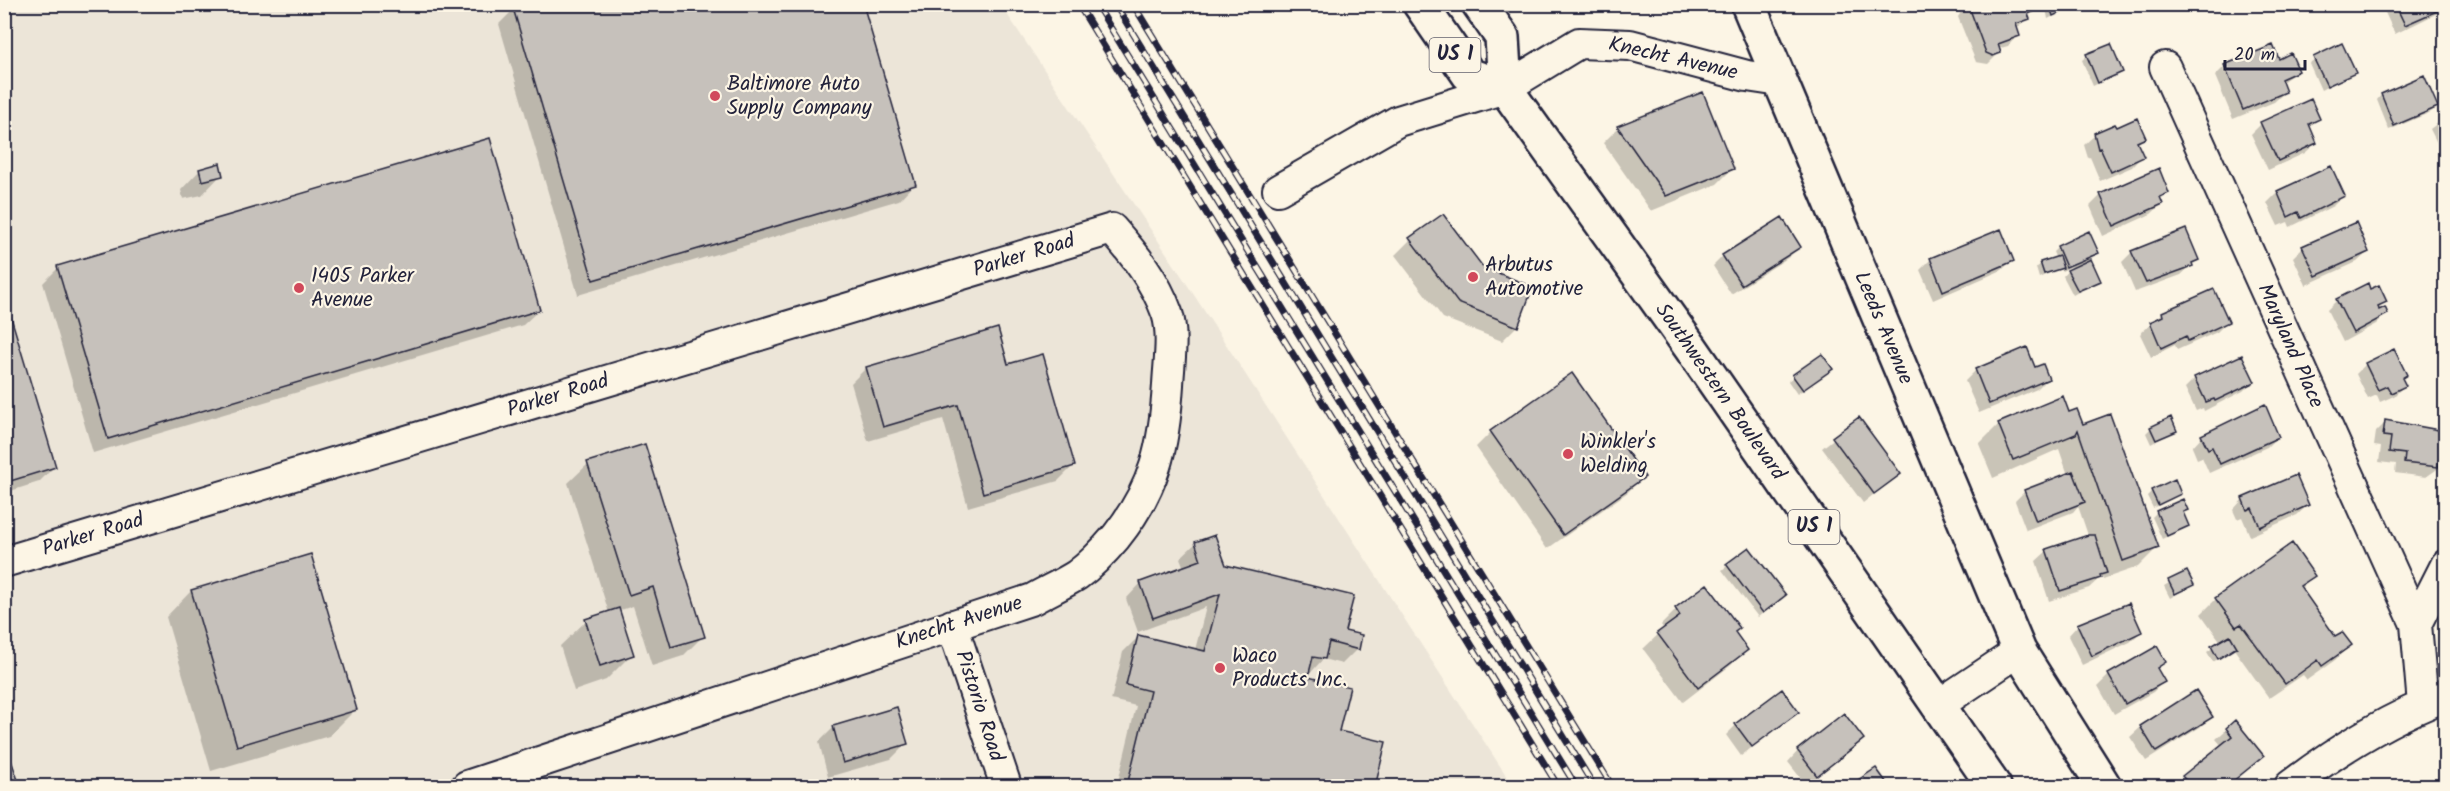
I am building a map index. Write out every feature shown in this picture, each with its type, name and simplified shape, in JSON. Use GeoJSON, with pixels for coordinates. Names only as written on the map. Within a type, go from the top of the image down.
{"type":"FeatureCollection","features":[{"type":"Feature","properties":{"kind":"main road","name":"US 1"},"geometry":{"type":"LineString","coordinates":[[1420,4],[1469,75],[1505,88],[1502,37],[1479,4]]}},
{"type":"Feature","properties":{"kind":"main road","name":"Leeds Avenue"},"geometry":{"type":"LineString","coordinates":[[1748,4],[2019,651],[2104,786]]}},
{"type":"Feature","properties":{"kind":"main road","name":"Southwestern Boulevard"},"geometry":{"type":"LineString","coordinates":[[1505,88],[1691,348],[1994,786]]}},
{"type":"Feature","properties":{"kind":"street","name":"Knecht Avenue"},"geometry":{"type":"LineString","coordinates":[[1278,190],[1398,121],[1505,88],[1579,43],[1601,42],[1630,45],[1737,74],[1780,81]]}},
{"type":"Feature","properties":{"kind":"street","name":"Maryland Place"},"geometry":{"type":"LineString","coordinates":[[2165,67],[2415,624]]}},
{"type":"Feature","properties":{"kind":"street","name":"Knecht Avenue"},"geometry":{"type":"LineString","coordinates":[[467,786],[1033,598],[1078,574],[1108,547],[1136,512],[1155,472],[1165,433],[1170,349],[1168,316],[1157,289],[1138,260],[1112,230]]}},
{"type":"Feature","properties":{"kind":"street","name":"Parker Road"},"geometry":{"type":"LineString","coordinates":[[4,562],[1112,230]]}},
{"type":"Feature","properties":{"kind":"street"},"geometry":{"type":"LineString","coordinates":[[2290,786],[2347,744],[2434,701],[2415,624],[2445,565]]}},
{"type":"Feature","properties":{"kind":"street","name":"Pistorio Road"},"geometry":{"type":"LineString","coordinates":[[952,624],[1006,786]]}},
{"type":"Feature","properties":{"kind":"street"},"geometry":{"type":"LineString","coordinates":[[1937,706],[2019,651]]}},
{"type":"Feature","properties":{"kind":"shaded area"},"geometry":{"type":"Polygon","coordinates":[[[5,4],[1001,5],[1179,272],[1513,786],[5,786],[5,4]]]}},
{"type":"Feature","properties":{"kind":"building","name":"Baltimore Auto Supply Company"},"geometry":{"type":"Polygon","coordinates":[[[525,4],[863,4],[916,185],[593,280],[513,8],[525,4]]]}},
{"type":"Feature","properties":{"kind":"building"},"geometry":{"type":"Polygon","coordinates":[[[1968,4],[2033,4],[2035,11],[2028,14],[2030,19],[2016,24],[2020,36],[1998,44],[2001,53],[1993,56],[1986,53],[1968,4]]]}},
{"type":"Feature","properties":{"kind":"building"},"geometry":{"type":"Polygon","coordinates":[[[2049,4],[2064,4],[2066,10],[2053,16],[2049,4]]]}},
{"type":"Feature","properties":{"kind":"building"},"geometry":{"type":"Polygon","coordinates":[[[2395,4],[2446,4],[2446,7],[2405,25],[2395,4]]]}},
{"type":"Feature","properties":{"kind":"building"},"geometry":{"type":"Polygon","coordinates":[[[2342,43],[2356,73],[2327,86],[2313,57],[2342,43]]]}},
{"type":"Feature","properties":{"kind":"building"},"geometry":{"type":"Polygon","coordinates":[[[2111,44],[2123,72],[2098,83],[2086,54],[2111,44]]]}},
{"type":"Feature","properties":{"kind":"building"},"geometry":{"type":"Polygon","coordinates":[[[2273,45],[2279,59],[2291,53],[2299,71],[2281,79],[2286,92],[2243,110],[2224,65],[2273,45]]]}},
{"type":"Feature","properties":{"kind":"building"},"geometry":{"type":"Polygon","coordinates":[[[2424,75],[2438,107],[2394,126],[2381,94],[2424,75]]]}},
{"type":"Feature","properties":{"kind":"building"},"geometry":{"type":"Polygon","coordinates":[[[1703,92],[1734,169],[1666,196],[1617,126],[1703,92]]]}},
{"type":"Feature","properties":{"kind":"building"},"geometry":{"type":"Polygon","coordinates":[[[2311,99],[2320,119],[2309,124],[2317,143],[2278,161],[2260,122],[2311,99]]]}},
{"type":"Feature","properties":{"kind":"building"},"geometry":{"type":"Polygon","coordinates":[[[2137,118],[2146,138],[2137,142],[2144,157],[2111,172],[2100,148],[2098,149],[2094,133],[2115,124],[2117,127],[2137,118]]]}},
{"type":"Feature","properties":{"kind":"building","name":"1405 Parker Avenue"},"geometry":{"type":"Polygon","coordinates":[[[490,138],[540,310],[108,439],[57,266],[490,138]]]}},
{"type":"Feature","properties":{"kind":"building"},"geometry":{"type":"Polygon","coordinates":[[[220,163],[223,176],[202,181],[199,169],[220,163]]]}},
{"type":"Feature","properties":{"kind":"building"},"geometry":{"type":"Polygon","coordinates":[[[2331,166],[2345,196],[2301,218],[2298,212],[2288,217],[2277,191],[2331,166]]]}},
{"type":"Feature","properties":{"kind":"building"},"geometry":{"type":"Polygon","coordinates":[[[2159,168],[2169,193],[2160,197],[2163,204],[2114,226],[2100,194],[2159,168]]]}},
{"type":"Feature","properties":{"kind":"building","name":"Arbutus Automotive"},"geometry":{"type":"Polygon","coordinates":[[[1443,214],[1483,267],[1533,287],[1518,327],[1458,303],[1409,238],[1443,214]]]}},
{"type":"Feature","properties":{"kind":"building"},"geometry":{"type":"Polygon","coordinates":[[[1782,217],[1801,247],[1741,285],[1722,255],[1782,217]]]}},
{"type":"Feature","properties":{"kind":"building"},"geometry":{"type":"Polygon","coordinates":[[[2356,222],[2369,252],[2316,276],[2302,246],[2356,222]]]}},
{"type":"Feature","properties":{"kind":"building"},"geometry":{"type":"Polygon","coordinates":[[[2001,229],[2014,261],[1943,291],[1930,258],[2001,229]]]}},
{"type":"Feature","properties":{"kind":"building"},"geometry":{"type":"Polygon","coordinates":[[[2186,229],[2199,260],[2192,263],[2193,266],[2146,283],[2131,251],[2186,229]]]}},
{"type":"Feature","properties":{"kind":"building"},"geometry":{"type":"Polygon","coordinates":[[[2089,231],[2099,253],[2066,267],[2057,246],[2089,231]]]}},
{"type":"Feature","properties":{"kind":"building"},"geometry":{"type":"Polygon","coordinates":[[[2059,256],[2063,268],[2044,274],[2040,262],[2059,256]]]}},
{"type":"Feature","properties":{"kind":"building"},"geometry":{"type":"Polygon","coordinates":[[[2091,259],[2101,281],[2078,291],[2067,270],[2091,259]]]}},
{"type":"Feature","properties":{"kind":"building"},"geometry":{"type":"Polygon","coordinates":[[[2368,283],[2370,289],[2379,285],[2387,302],[2378,306],[2379,310],[2385,307],[2388,314],[2353,333],[2336,299],[2368,283]]]}},
{"type":"Feature","properties":{"kind":"building"},"geometry":{"type":"Polygon","coordinates":[[[2214,289],[2229,322],[2188,341],[2186,336],[2161,348],[2150,322],[2163,316],[2162,312],[2214,289]]]}},
{"type":"Feature","properties":{"kind":"building"},"geometry":{"type":"Polygon","coordinates":[[[4,294],[56,467],[4,483],[4,294]]]}},
{"type":"Feature","properties":{"kind":"building"},"geometry":{"type":"Polygon","coordinates":[[[998,328],[1008,364],[1043,354],[1075,466],[983,493],[958,405],[883,427],[866,367],[998,328]]]}},
{"type":"Feature","properties":{"kind":"building"},"geometry":{"type":"Polygon","coordinates":[[[2027,347],[2035,367],[2043,364],[2049,379],[1989,404],[1975,369],[2027,347]]]}},
{"type":"Feature","properties":{"kind":"building"},"geometry":{"type":"Polygon","coordinates":[[[2394,349],[2407,375],[2402,378],[2406,386],[2391,393],[2387,386],[2378,390],[2365,363],[2394,349]]]}},
{"type":"Feature","properties":{"kind":"building"},"geometry":{"type":"Polygon","coordinates":[[[1822,354],[1833,369],[1803,390],[1792,375],[1822,354]]]}},
{"type":"Feature","properties":{"kind":"building"},"geometry":{"type":"Polygon","coordinates":[[[2242,355],[2255,382],[2215,401],[2214,399],[2206,402],[2194,377],[2242,355]]]}},
{"type":"Feature","properties":{"kind":"building","name":"Winkler's Welding"},"geometry":{"type":"Polygon","coordinates":[[[1572,373],[1645,477],[1563,535],[1490,431],[1572,373]]]}},
{"type":"Feature","properties":{"kind":"building"},"geometry":{"type":"Polygon","coordinates":[[[2063,396],[2069,412],[2077,409],[2083,424],[2110,414],[2159,548],[2123,561],[2078,430],[2076,434],[2013,460],[1998,423],[2063,396]]]}},
{"type":"Feature","properties":{"kind":"building"},"geometry":{"type":"Polygon","coordinates":[[[2265,404],[2279,437],[2220,464],[2212,447],[2208,449],[2201,435],[2265,404]]]}},
{"type":"Feature","properties":{"kind":"building"},"geometry":{"type":"Polygon","coordinates":[[[1859,417],[1901,474],[1874,494],[1832,437],[1859,417]]]}},
{"type":"Feature","properties":{"kind":"building"},"geometry":{"type":"Polygon","coordinates":[[[2171,417],[2177,431],[2156,440],[2150,427],[2171,417]]]}},
{"type":"Feature","properties":{"kind":"building"},"geometry":{"type":"Polygon","coordinates":[[[2385,420],[2444,431],[2446,461],[2439,460],[2438,467],[2404,463],[2405,454],[2389,452],[2391,437],[2383,436],[2385,420]]]}},
{"type":"Feature","properties":{"kind":"building"},"geometry":{"type":"Polygon","coordinates":[[[645,444],[705,637],[671,647],[653,587],[629,595],[587,462],[645,444]]]}},
{"type":"Feature","properties":{"kind":"building"},"geometry":{"type":"Polygon","coordinates":[[[2073,471],[2085,502],[2036,521],[2024,490],[2073,471]]]}},
{"type":"Feature","properties":{"kind":"building"},"geometry":{"type":"Polygon","coordinates":[[[2296,475],[2309,505],[2260,527],[2252,508],[2247,510],[2242,498],[2296,475]]]}},
{"type":"Feature","properties":{"kind":"building"},"geometry":{"type":"Polygon","coordinates":[[[2175,479],[2181,494],[2158,505],[2151,490],[2175,479]]]}},
{"type":"Feature","properties":{"kind":"building"},"geometry":{"type":"Polygon","coordinates":[[[2183,499],[2188,510],[2183,512],[2189,526],[2167,536],[2156,511],[2183,499]]]}},
{"type":"Feature","properties":{"kind":"building","name":"Waco Products Inc."},"geometry":{"type":"Polygon","coordinates":[[[1215,535],[1226,565],[1354,596],[1345,631],[1362,635],[1359,650],[1329,642],[1325,659],[1313,657],[1308,677],[1350,687],[1339,731],[1386,742],[1376,783],[1391,786],[1127,786],[1150,691],[1126,685],[1138,635],[1205,651],[1220,594],[1153,618],[1140,582],[1201,560],[1195,542],[1215,535]]]}},
{"type":"Feature","properties":{"kind":"building"},"geometry":{"type":"Polygon","coordinates":[[[2088,535],[2095,535],[2107,573],[2100,575],[2101,578],[2060,591],[2046,549],[2088,535]]]}},
{"type":"Feature","properties":{"kind":"building"},"geometry":{"type":"Polygon","coordinates":[[[2292,543],[2315,576],[2300,586],[2335,636],[2342,632],[2352,645],[2322,666],[2318,660],[2285,684],[2241,624],[2236,627],[2215,598],[2292,543]]]}},
{"type":"Feature","properties":{"kind":"building"},"geometry":{"type":"Polygon","coordinates":[[[1749,547],[1786,595],[1763,613],[1726,564],[1749,547]]]}},
{"type":"Feature","properties":{"kind":"building"},"geometry":{"type":"Polygon","coordinates":[[[311,554],[357,710],[237,746],[191,590],[311,554]]]}},
{"type":"Feature","properties":{"kind":"building"},"geometry":{"type":"Polygon","coordinates":[[[2187,571],[2194,585],[2175,594],[2168,580],[2187,571]]]}},
{"type":"Feature","properties":{"kind":"building"},"geometry":{"type":"Polygon","coordinates":[[[1707,584],[1740,628],[1735,632],[1748,650],[1698,688],[1657,633],[1680,616],[1675,608],[1707,584]]]}},
{"type":"Feature","properties":{"kind":"building"},"geometry":{"type":"Polygon","coordinates":[[[2129,603],[2142,632],[2092,656],[2077,624],[2129,603]]]}},
{"type":"Feature","properties":{"kind":"building"},"geometry":{"type":"Polygon","coordinates":[[[619,608],[634,655],[600,666],[585,619],[619,608]]]}},
{"type":"Feature","properties":{"kind":"building"},"geometry":{"type":"Polygon","coordinates":[[[2230,635],[2237,647],[2218,659],[2211,646],[2230,635]]]}},
{"type":"Feature","properties":{"kind":"building"},"geometry":{"type":"Polygon","coordinates":[[[2157,646],[2166,662],[2157,668],[2165,682],[2125,704],[2108,674],[2157,646]]]}},
{"type":"Feature","properties":{"kind":"building"},"geometry":{"type":"Polygon","coordinates":[[[1782,689],[1799,712],[1752,747],[1735,724],[1782,689]]]}},
{"type":"Feature","properties":{"kind":"building"},"geometry":{"type":"Polygon","coordinates":[[[2196,690],[2213,717],[2156,752],[2140,726],[2196,690]]]}},
{"type":"Feature","properties":{"kind":"building"},"geometry":{"type":"Polygon","coordinates":[[[897,707],[908,744],[843,763],[833,726],[897,707]]]}},
{"type":"Feature","properties":{"kind":"building"},"geometry":{"type":"Polygon","coordinates":[[[1844,713],[1864,739],[1817,776],[1797,750],[1844,713]]]}},
{"type":"Feature","properties":{"kind":"building"},"geometry":{"type":"Polygon","coordinates":[[[2235,720],[2264,756],[2227,786],[2191,786],[2182,776],[2232,736],[2226,728],[2235,720]]]}},
{"type":"Feature","properties":{"kind":"building"},"geometry":{"type":"Polygon","coordinates":[[[4,740],[18,780],[4,784],[4,740]]]}},
{"type":"Feature","properties":{"kind":"building"},"geometry":{"type":"Polygon","coordinates":[[[1876,768],[1889,786],[1849,786],[1876,768]]]}},
{"type":"Feature","properties":{"kind":"building"},"geometry":{"type":"Polygon","coordinates":[[[2446,779],[2446,786],[2419,785],[2446,779]]]}},
{"type":"Feature","properties":{"kind":"railway"},"geometry":{"type":"LineString","coordinates":[[1078,4],[1558,786]]}},
{"type":"Feature","properties":{"kind":"railway"},"geometry":{"type":"LineString","coordinates":[[1096,4],[1576,786]]}},
{"type":"Feature","properties":{"kind":"railway"},"geometry":{"type":"LineString","coordinates":[[1115,4],[1594,786]]}},
{"type":"Feature","properties":{"kind":"railway"},"geometry":{"type":"LineString","coordinates":[[1133,4],[1612,786]]}},
{"type":"Feature","properties":{"kind":"place","name":"Baltimore Auto Supply Company"},"geometry":{"type":"Point","coordinates":[715,96]}},
{"type":"Feature","properties":{"kind":"place","name":"Arbutus Automotive"},"geometry":{"type":"Point","coordinates":[1473,277]}},
{"type":"Feature","properties":{"kind":"place","name":"1405 Parker Avenue"},"geometry":{"type":"Point","coordinates":[299,288]}},
{"type":"Feature","properties":{"kind":"place","name":"Winkler's Welding"},"geometry":{"type":"Point","coordinates":[1568,454]}},
{"type":"Feature","properties":{"kind":"place","name":"Waco Products Inc."},"geometry":{"type":"Point","coordinates":[1220,668]}}]}
